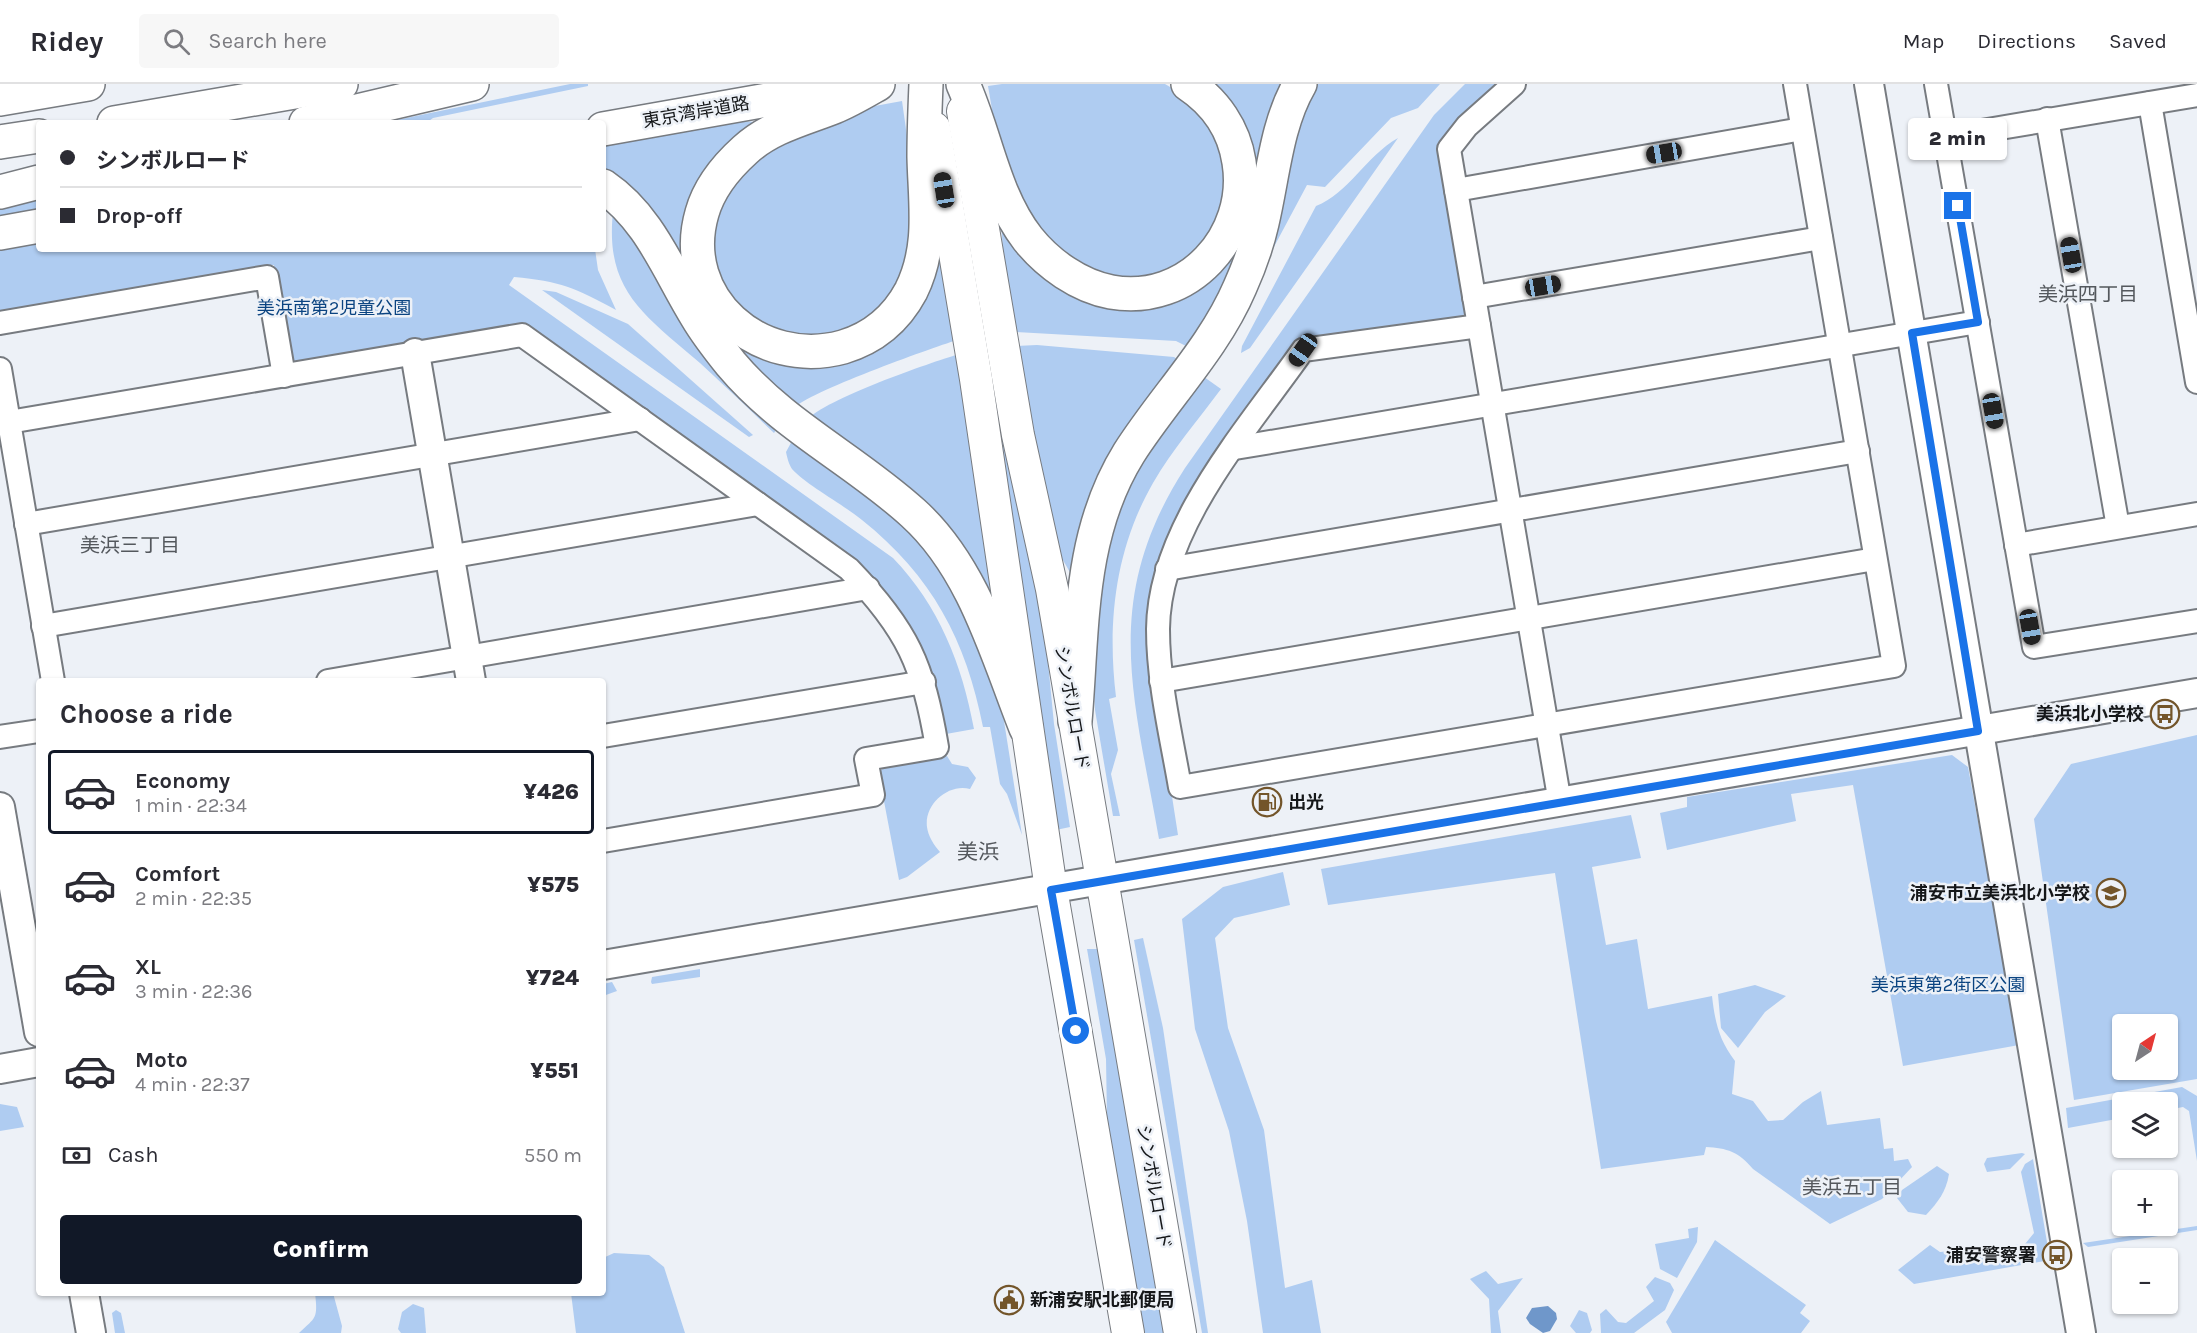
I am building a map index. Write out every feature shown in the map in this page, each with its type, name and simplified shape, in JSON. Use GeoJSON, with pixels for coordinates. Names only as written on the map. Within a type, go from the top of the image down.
{"type":"FeatureCollection","features":[{"type":"Feature","properties":{"kind":"highway"},"geometry":{"type":"LineString","coordinates":[[0,99],[88,84]]}},
{"type":"Feature","properties":{"kind":"highway"},"geometry":{"type":"LineString","coordinates":[[131,120],[341,84]]}},
{"type":"Feature","properties":{"kind":"highway"},"geometry":{"type":"LineString","coordinates":[[319,120],[472,84]]}},
{"type":"Feature","properties":{"kind":"highway","name":"東京湾岸道路"},"geometry":{"type":"LineString","coordinates":[[606,128],[860,84]]}},
{"type":"Feature","properties":{"kind":"highway"},"geometry":{"type":"LineString","coordinates":[[878,84],[836,106],[787,124],[746,148],[720,176],[712,189],[700,228],[701,262],[707,284],[725,314],[746,333],[773,347],[804,352],[832,350],[865,339],[891,320],[902,305],[918,273],[923,256],[927,213],[924,154],[926,84]]}},
{"type":"Feature","properties":{"kind":"highway"},"geometry":{"type":"LineString","coordinates":[[961,84],[973,108],[1004,199],[1029,240],[1066,273],[1089,285],[1112,292],[1149,291],[1183,280],[1214,256],[1233,226],[1241,192],[1238,150],[1222,117],[1199,91],[1188,84]]}},
{"type":"Feature","properties":{"kind":"highway"},"geometry":{"type":"LineString","coordinates":[[1075,721],[1085,576],[1094,531],[1103,504],[1129,454],[1217,328],[1239,289],[1262,225],[1282,128],[1300,84]]}},
{"type":"Feature","properties":{"kind":"highway"},"geometry":{"type":"LineString","coordinates":[[0,142],[36,136]]}},
{"type":"Feature","properties":{"kind":"highway"},"geometry":{"type":"LineString","coordinates":[[0,192],[36,183]]}},
{"type":"Feature","properties":{"kind":"highway"},"geometry":{"type":"LineString","coordinates":[[606,189],[639,218],[713,341],[757,392],[807,435],[914,513],[937,538],[956,565],[970,593],[1026,728]]}},
{"type":"Feature","properties":{"kind":"highway"},"geometry":{"type":"LineString","coordinates":[[0,233],[36,227]]}},
{"type":"Feature","properties":{"kind":"main road"},"geometry":{"type":"LineString","coordinates":[[926,84],[976,379],[1051,890],[1128,1333]]}},
{"type":"Feature","properties":{"kind":"main road","name":"シンボルロード"},"geometry":{"type":"LineString","coordinates":[[961,84],[1007,373],[1018,435],[1052,590],[1100,881],[1180,1333]]}},
{"type":"Feature","properties":{"kind":"street"},"geometry":{"type":"LineString","coordinates":[[1514,84],[1473,120],[1449,149],[1560,803]]}},
{"type":"Feature","properties":{"kind":"street"},"geometry":{"type":"LineString","coordinates":[[1479,326],[1303,350],[1188,516],[1167,569],[1158,627],[1161,681],[1180,787],[1894,666],[1795,84]]}},
{"type":"Feature","properties":{"kind":"street"},"geometry":{"type":"LineString","coordinates":[[1869,84],[2080,1333]]}},
{"type":"Feature","properties":{"kind":"street"},"geometry":{"type":"LineString","coordinates":[[1936,84],[2034,647],[2197,621]]}},
{"type":"Feature","properties":{"kind":"street"},"geometry":{"type":"LineString","coordinates":[[1946,137],[2197,95]]}},
{"type":"Feature","properties":{"kind":"street"},"geometry":{"type":"LineString","coordinates":[[2150,103],[2197,382]]}},
{"type":"Feature","properties":{"kind":"street"},"geometry":{"type":"LineString","coordinates":[[2048,119],[2118,528]]}},
{"type":"Feature","properties":{"kind":"street"},"geometry":{"type":"LineString","coordinates":[[1456,190],[1802,129]]}},
{"type":"Feature","properties":{"kind":"street"},"geometry":{"type":"LineString","coordinates":[[1474,297],[1821,238]]}},
{"type":"Feature","properties":{"kind":"street"},"geometry":{"type":"LineString","coordinates":[[0,322],[267,277],[284,376]]}},
{"type":"Feature","properties":{"kind":"street"},"geometry":{"type":"LineString","coordinates":[[1235,447],[1978,322]]}},
{"type":"Feature","properties":{"kind":"street"},"geometry":{"type":"LineString","coordinates":[[9,422],[522,335],[849,569],[868,588],[897,626],[911,651],[924,682],[937,747],[867,759],[873,795],[606,840]]}},
{"type":"Feature","properties":{"kind":"street"},"geometry":{"type":"LineString","coordinates":[[416,353],[469,669]]}},
{"type":"Feature","properties":{"kind":"street"},"geometry":{"type":"LineString","coordinates":[[0,369],[53,678]]}},
{"type":"Feature","properties":{"kind":"street"},"geometry":{"type":"LineString","coordinates":[[26,524],[640,420]]}},
{"type":"Feature","properties":{"kind":"street"},"geometry":{"type":"LineString","coordinates":[[1167,569],[1858,452]]}},
{"type":"Feature","properties":{"kind":"street"},"geometry":{"type":"LineString","coordinates":[[44,626],[758,504]]}},
{"type":"Feature","properties":{"kind":"street"},"geometry":{"type":"LineString","coordinates":[[2016,545],[2197,514]]}},
{"type":"Feature","properties":{"kind":"street"},"geometry":{"type":"LineString","coordinates":[[1161,681],[1875,559]]}},
{"type":"Feature","properties":{"kind":"street"},"geometry":{"type":"LineString","coordinates":[[363,678],[469,669],[868,588]]}},
{"type":"Feature","properties":{"kind":"street"},"geometry":{"type":"LineString","coordinates":[[606,735],[924,682]]}},
{"type":"Feature","properties":{"kind":"street"},"geometry":{"type":"LineString","coordinates":[[606,964],[2197,693]]}},
{"type":"Feature","properties":{"kind":"street"},"geometry":{"type":"LineString","coordinates":[[0,737],[36,731]]}},
{"type":"Feature","properties":{"kind":"street"},"geometry":{"type":"LineString","coordinates":[[0,807],[36,1015]]}},
{"type":"Feature","properties":{"kind":"street"},"geometry":{"type":"LineString","coordinates":[[0,1069],[36,1063]]}},
{"type":"Feature","properties":{"kind":"street"},"geometry":{"type":"LineString","coordinates":[[85,1296],[91,1333]]}},
{"type":"Feature","properties":{"kind":"green space"},"geometry":{"type":"Polygon","coordinates":[[[570,84],[588,84],[588,86],[430,120],[396,120],[570,84]]]}},
{"type":"Feature","properties":{"kind":"green space"},"geometry":{"type":"Polygon","coordinates":[[[1002,84],[1165,84],[1197,103],[1228,151],[1227,214],[1194,259],[1153,278],[1115,279],[1072,261],[1037,229],[1008,171],[996,133],[988,86],[1002,84]]]}},
{"type":"Feature","properties":{"kind":"green space"},"geometry":{"type":"Polygon","coordinates":[[[1206,84],[1287,84],[1244,247],[1190,348],[1176,341],[1015,332],[1004,268],[1001,221],[1108,302],[1238,237],[1206,84]]]}},
{"type":"Feature","properties":{"kind":"green space"},"geometry":{"type":"Polygon","coordinates":[[[1310,84],[1440,84],[1418,108],[1391,118],[1325,187],[1307,185],[1215,357],[1310,84]]]}},
{"type":"Feature","properties":{"kind":"green space"},"geometry":{"type":"Polygon","coordinates":[[[1465,84],[1500,84],[1461,119],[1439,143],[1468,309],[1461,318],[1296,346],[1189,496],[1150,655],[1178,835],[1159,839],[1134,694],[1131,649],[1133,606],[1142,562],[1158,516],[1185,468],[1434,115],[1465,84]]]}},
{"type":"Feature","properties":{"kind":"green space"},"geometry":{"type":"Polygon","coordinates":[[[902,101],[917,207],[899,284],[879,311],[852,330],[806,340],[743,315],[715,273],[711,219],[755,150],[864,108],[902,101]]]}},
{"type":"Feature","properties":{"kind":"green space"},"geometry":{"type":"Polygon","coordinates":[[[720,120],[756,122],[709,171],[719,322],[864,350],[936,233],[957,340],[844,382],[821,392],[793,409],[758,379],[621,181],[606,171],[606,139],[720,120]]]}},
{"type":"Feature","properties":{"kind":"green space"},"geometry":{"type":"Polygon","coordinates":[[[1398,138],[1250,348],[1241,353],[1242,346],[1316,206],[1338,193],[1376,155],[1398,138]]]}},
{"type":"Feature","properties":{"kind":"green space"},"geometry":{"type":"Polygon","coordinates":[[[36,197],[36,216],[0,222],[0,205],[36,197]]]}},
{"type":"Feature","properties":{"kind":"green space"},"geometry":{"type":"Polygon","coordinates":[[[614,204],[776,421],[774,433],[700,363],[660,329],[631,297],[614,258],[612,233],[614,204]]]}},
{"type":"Feature","properties":{"kind":"green space","name":"美浜南第2児童公園"},"geometry":{"type":"Polygon","coordinates":[[[36,244],[36,252],[595,252],[598,270],[616,310],[590,296],[556,283],[514,277],[509,285],[893,558],[923,596],[946,637],[963,682],[974,729],[946,734],[931,673],[911,631],[525,326],[298,364],[289,360],[274,265],[0,314],[0,249],[36,244]]]}},
{"type":"Feature","properties":{"kind":"green space"},"geometry":{"type":"Polygon","coordinates":[[[542,290],[556,292],[628,324],[753,435],[749,437],[542,290]]]}},
{"type":"Feature","properties":{"kind":"green space"},"geometry":{"type":"Polygon","coordinates":[[[1037,345],[1174,357],[1181,362],[1076,583],[1055,546],[1016,346],[1037,345]]]}},
{"type":"Feature","properties":{"kind":"green space"},"geometry":{"type":"Polygon","coordinates":[[[960,354],[996,616],[807,420],[834,402],[855,392],[960,354]]]}},
{"type":"Feature","properties":{"kind":"green space"},"geometry":{"type":"Polygon","coordinates":[[[1197,372],[1221,389],[1153,483],[1140,508],[1122,560],[1114,614],[1113,669],[1116,697],[1109,699],[1118,750],[1111,774],[1120,816],[1113,816],[1095,710],[1092,660],[1104,526],[1197,372]]]}},
{"type":"Feature","properties":{"kind":"green space"},"geometry":{"type":"Polygon","coordinates":[[[997,375],[1041,590],[1054,724],[1070,827],[1056,830],[987,377],[997,375]]]}},
{"type":"Feature","properties":{"kind":"green space"},"geometry":{"type":"Polygon","coordinates":[[[793,439],[875,493],[947,571],[989,663],[1004,721],[1022,835],[1007,794],[1000,784],[990,727],[983,727],[967,666],[942,612],[927,587],[887,541],[792,469],[786,452],[793,439]]]}},
{"type":"Feature","properties":{"kind":"green space","name":"浦安市立美浜北小学校"},"geometry":{"type":"Polygon","coordinates":[[[2197,735],[2197,1079],[2074,1100],[2034,819],[2071,764],[2197,735]]]}},
{"type":"Feature","properties":{"kind":"green space","name":"美浜東第2街区公園"},"geometry":{"type":"Polygon","coordinates":[[[1952,755],[1968,767],[2019,1045],[1903,1066],[1853,785],[1791,794],[1796,821],[1667,850],[1660,813],[1687,807],[1687,797],[1952,755]]]}},
{"type":"Feature","properties":{"kind":"green space"},"geometry":{"type":"Polygon","coordinates":[[[947,756],[952,764],[968,767],[976,778],[970,789],[954,789],[946,792],[934,803],[927,819],[927,827],[940,852],[907,877],[899,880],[879,775],[884,764],[947,756]]]}},
{"type":"Feature","properties":{"kind":"green space"},"geometry":{"type":"Polygon","coordinates":[[[1631,815],[1641,858],[1592,867],[1606,945],[1637,939],[1648,1009],[1712,996],[1719,1030],[1725,1046],[1735,1061],[1732,1094],[1753,1101],[1768,1121],[1783,1120],[1803,1102],[1821,1091],[1827,1125],[1880,1118],[1884,1149],[1893,1148],[1894,1161],[1908,1159],[1912,1167],[1882,1199],[1830,1224],[1753,1169],[1738,1155],[1726,1150],[1706,1147],[1704,1155],[1601,1169],[1555,873],[1328,905],[1321,869],[1631,815]]]}},
{"type":"Feature","properties":{"kind":"green space"},"geometry":{"type":"Polygon","coordinates":[[[1283,872],[1290,905],[1234,918],[1215,938],[1228,1028],[1264,1130],[1285,1288],[1312,1280],[1321,1333],[1263,1333],[1247,1221],[1229,1131],[1195,1029],[1182,919],[1223,887],[1283,872]]]}},
{"type":"Feature","properties":{"kind":"green space"},"geometry":{"type":"Polygon","coordinates":[[[1143,938],[1163,1028],[1208,1333],[1202,1333],[1134,940],[1143,938]]]}},
{"type":"Feature","properties":{"kind":"green space"},"geometry":{"type":"Polygon","coordinates":[[[1087,949],[1101,949],[1166,1333],[1143,1333],[1107,1119],[1106,1059],[1087,949]]]}},
{"type":"Feature","properties":{"kind":"green space"},"geometry":{"type":"Polygon","coordinates":[[[700,969],[700,977],[652,984],[651,982],[652,977],[700,969]]]}},
{"type":"Feature","properties":{"kind":"green space"},"geometry":{"type":"Polygon","coordinates":[[[612,982],[617,991],[606,995],[606,983],[612,982]]]}},
{"type":"Feature","properties":{"kind":"green space"},"geometry":{"type":"Polygon","coordinates":[[[1755,985],[1786,996],[1765,1012],[1738,1048],[1721,1028],[1718,994],[1755,985]]]}},
{"type":"Feature","properties":{"kind":"green space"},"geometry":{"type":"Polygon","coordinates":[[[2182,1087],[2197,1096],[2197,1161],[2189,1111],[2183,1107],[2178,1108],[2178,1092],[2154,1092],[2182,1087]]]}},
{"type":"Feature","properties":{"kind":"green space"},"geometry":{"type":"Polygon","coordinates":[[[2112,1100],[2112,1120],[2068,1128],[2066,1108],[2112,1100]]]}},
{"type":"Feature","properties":{"kind":"green space"},"geometry":{"type":"Polygon","coordinates":[[[0,1104],[17,1107],[24,1127],[0,1131],[0,1104]]]}},
{"type":"Feature","properties":{"kind":"green space"},"geometry":{"type":"Polygon","coordinates":[[[2025,1154],[2010,1169],[1987,1172],[1984,1164],[1987,1158],[2025,1154]]]}},
{"type":"Feature","properties":{"kind":"green space"},"geometry":{"type":"Polygon","coordinates":[[[2033,1159],[2050,1260],[1914,1284],[1898,1270],[1930,1245],[1940,1252],[2025,1244],[2034,1233],[2021,1172],[2025,1164],[2033,1159]]]}},
{"type":"Feature","properties":{"kind":"green space"},"geometry":{"type":"Polygon","coordinates":[[[1937,1166],[1949,1174],[1941,1196],[1926,1215],[1908,1212],[1897,1198],[1902,1190],[1937,1166]]]}},
{"type":"Feature","properties":{"kind":"green space"},"geometry":{"type":"Polygon","coordinates":[[[2197,1226],[2197,1230],[2178,1233],[2178,1229],[2197,1226]]]}},
{"type":"Feature","properties":{"kind":"green space"},"geometry":{"type":"Polygon","coordinates":[[[1698,1227],[1697,1242],[1677,1278],[1660,1269],[1655,1244],[1689,1238],[1688,1229],[1698,1227]]]}},
{"type":"Feature","properties":{"kind":"green space"},"geometry":{"type":"Polygon","coordinates":[[[2130,1236],[2159,1236],[2088,1247],[2083,1243],[2130,1236]]]}},
{"type":"Feature","properties":{"kind":"green space"},"geometry":{"type":"Polygon","coordinates":[[[1715,1240],[1806,1305],[1800,1313],[1810,1321],[1801,1333],[1672,1333],[1666,1322],[1715,1240]]]}},
{"type":"Feature","properties":{"kind":"green space"},"geometry":{"type":"Polygon","coordinates":[[[614,1253],[649,1255],[664,1267],[685,1333],[576,1333],[571,1296],[606,1296],[606,1257],[614,1253]]]}},
{"type":"Feature","properties":{"kind":"green space"},"geometry":{"type":"Polygon","coordinates":[[[1486,1271],[1498,1284],[1523,1278],[1498,1311],[1501,1333],[1491,1333],[1489,1299],[1470,1279],[1486,1271]]]}},
{"type":"Feature","properties":{"kind":"green space"},"geometry":{"type":"Polygon","coordinates":[[[1655,1277],[1670,1283],[1674,1290],[1665,1310],[1634,1333],[1601,1333],[1600,1314],[1606,1309],[1618,1322],[1626,1323],[1654,1301],[1646,1287],[1655,1277]]]}},
{"type":"Feature","properties":{"kind":"green space"},"geometry":{"type":"Polygon","coordinates":[[[315,1296],[334,1296],[342,1326],[341,1333],[299,1333],[314,1317],[315,1296]]]}},
{"type":"Feature","properties":{"kind":"green space"},"geometry":{"type":"Polygon","coordinates":[[[413,1304],[424,1308],[426,1333],[401,1333],[398,1329],[402,1312],[413,1304]]]}},
{"type":"Feature","properties":{"kind":"green space"},"geometry":{"type":"Polygon","coordinates":[[[116,1310],[121,1313],[125,1333],[115,1333],[112,1313],[116,1310]]]}},
{"type":"Feature","properties":{"kind":"green space"},"geometry":{"type":"Polygon","coordinates":[[[1579,1310],[1587,1313],[1592,1330],[1590,1333],[1576,1333],[1570,1326],[1579,1310]]]}},
{"type":"Feature","properties":{"kind":"shaded area"},"geometry":{"type":"Polygon","coordinates":[[[1548,1306],[1556,1313],[1557,1319],[1550,1331],[1543,1333],[1530,1324],[1526,1318],[1532,1308],[1548,1306]]]}},
{"type":"Feature","properties":{"kind":"place","name":"美浜北小学校"},"geometry":{"type":"Point","coordinates":[2165,714]}},
{"type":"Feature","properties":{"kind":"place","name":"出光"},"geometry":{"type":"Point","coordinates":[1267,802]}},
{"type":"Feature","properties":{"kind":"place","name":"浦安市立美浜北小学校"},"geometry":{"type":"Point","coordinates":[2111,893]}},
{"type":"Feature","properties":{"kind":"place","name":"浦安警察署"},"geometry":{"type":"Point","coordinates":[2057,1255]}},
{"type":"Feature","properties":{"kind":"place","name":"新浦安駅北郵便局"},"geometry":{"type":"Point","coordinates":[1009,1300]}},
{"type":"Feature","properties":{"kind":"district","name":"美浜四丁目"},"geometry":{"type":"Point","coordinates":[2088,294]}},
{"type":"Feature","properties":{"kind":"district","name":"美浜三丁目"},"geometry":{"type":"Point","coordinates":[130,545]}},
{"type":"Feature","properties":{"kind":"district","name":"美浜"},"geometry":{"type":"Point","coordinates":[978,852]}},
{"type":"Feature","properties":{"kind":"district","name":"美浜五丁目"},"geometry":{"type":"Point","coordinates":[1852,1187]}},
{"type":"Feature","properties":{"kind":"route"},"geometry":{"type":"LineString","coordinates":[[1076,1031],[1051,890],[1978,731],[1912,333],[1978,322],[1958,206]]}}]}
